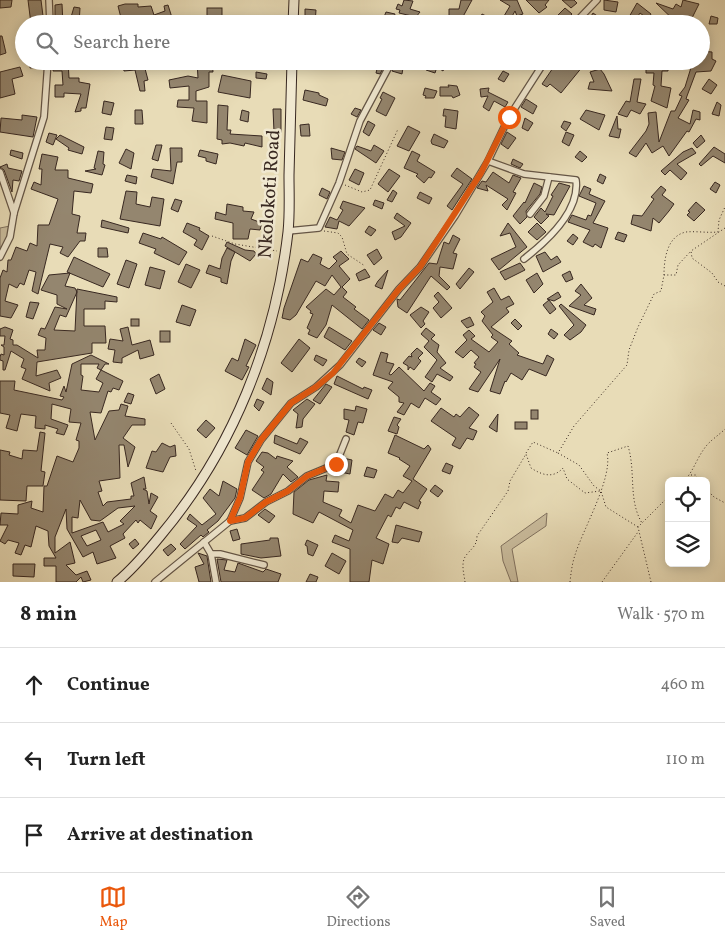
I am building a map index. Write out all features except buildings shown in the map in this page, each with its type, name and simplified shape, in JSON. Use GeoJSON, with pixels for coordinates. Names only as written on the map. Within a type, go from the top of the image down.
{"type":"FeatureCollection","features":[{"type":"Feature","properties":{"kind":"main road"},"geometry":{"type":"LineString","coordinates":[[293,15],[294,0]]}},
{"type":"Feature","properties":{"kind":"main road","name":"Nkolokoti Road"},"geometry":{"type":"LineString","coordinates":[[117,582],[146,553],[176,517],[201,481],[226,439],[252,383],[276,304],[288,231],[292,70]]}},
{"type":"Feature","properties":{"kind":"street"},"geometry":{"type":"LineString","coordinates":[[49,0],[50,15]]}},
{"type":"Feature","properties":{"kind":"street"},"geometry":{"type":"LineString","coordinates":[[583,15],[597,0]]}},
{"type":"Feature","properties":{"kind":"street"},"geometry":{"type":"LineString","coordinates":[[0,257],[10,237],[14,213],[44,117],[47,70]]}},
{"type":"Feature","properties":{"kind":"street"},"geometry":{"type":"LineString","coordinates":[[288,231],[319,228],[339,183],[360,121],[387,70]]}},
{"type":"Feature","properties":{"kind":"street"},"geometry":{"type":"LineString","coordinates":[[155,582],[230,521],[240,498],[248,462],[261,440],[291,403],[316,387],[336,369],[399,289],[420,267],[455,216],[488,161],[509,117],[539,70]]}},
{"type":"Feature","properties":{"kind":"street"},"geometry":{"type":"LineString","coordinates":[[488,161],[524,174],[576,180],[573,202],[560,224],[524,259]]}},
{"type":"Feature","properties":{"kind":"street"},"geometry":{"type":"LineString","coordinates":[[0,172],[14,213]]}},
{"type":"Feature","properties":{"kind":"street"},"geometry":{"type":"LineString","coordinates":[[530,214],[544,196],[549,177]]}},
{"type":"Feature","properties":{"kind":"street"},"geometry":{"type":"LineString","coordinates":[[230,521],[245,518],[266,502],[288,491],[307,476],[332,467],[339,460],[346,439]]}},
{"type":"Feature","properties":{"kind":"street"},"geometry":{"type":"LineString","coordinates":[[204,542],[211,554],[216,582]]}},
{"type":"Feature","properties":{"kind":"street"},"geometry":{"type":"LineString","coordinates":[[211,554],[220,554],[264,565]]}},
{"type":"Feature","properties":{"kind":"path"},"geometry":{"type":"LineString","coordinates":[[339,183],[362,192],[370,190],[398,129]]}},
{"type":"Feature","properties":{"kind":"path"},"geometry":{"type":"LineString","coordinates":[[718,232],[719,220],[725,207]]}},
{"type":"Feature","properties":{"kind":"path"},"geometry":{"type":"LineString","coordinates":[[319,228],[325,232],[338,233],[342,237],[347,254],[365,266]]}},
{"type":"Feature","properties":{"kind":"path"},"geometry":{"type":"LineString","coordinates":[[664,275],[676,275],[678,265],[698,244],[712,238],[725,228]]}},
{"type":"Feature","properties":{"kind":"path"},"geometry":{"type":"LineString","coordinates":[[558,453],[574,426],[627,365],[638,327],[654,294],[661,291],[664,275],[664,257],[674,239],[683,233],[718,232]]}},
{"type":"Feature","properties":{"kind":"path"},"geometry":{"type":"LineString","coordinates":[[212,236],[235,244],[284,252]]}},
{"type":"Feature","properties":{"kind":"path"},"geometry":{"type":"LineString","coordinates":[[691,251],[692,258],[712,273],[718,282],[725,286]]}},
{"type":"Feature","properties":{"kind":"path"},"geometry":{"type":"LineString","coordinates":[[170,422],[189,449],[201,481]]}},
{"type":"Feature","properties":{"kind":"path"},"geometry":{"type":"LineString","coordinates":[[696,477],[690,475],[706,446],[725,429]]}},
{"type":"Feature","properties":{"kind":"path"},"geometry":{"type":"LineString","coordinates":[[465,582],[463,565],[465,558],[477,544],[477,536],[508,491],[510,481],[533,442],[579,465],[594,486],[601,491],[606,506],[638,527],[651,582]]}},
{"type":"Feature","properties":{"kind":"path"},"geometry":{"type":"LineString","coordinates":[[570,582],[574,556],[601,491],[609,459],[607,452],[628,446],[632,460],[634,510],[642,523]]}},
{"type":"Feature","properties":{"kind":"path"},"geometry":{"type":"LineString","coordinates":[[526,454],[531,468],[540,474],[550,476],[564,468],[567,479],[584,493],[601,491]]}},
{"type":"Feature","properties":{"kind":"path"},"geometry":{"type":"LineString","coordinates":[[710,493],[725,503]]}},
{"type":"Feature","properties":{"kind":"path"},"geometry":{"type":"LineString","coordinates":[[638,527],[665,500]]}},
{"type":"Feature","properties":{"kind":"path"},"geometry":{"type":"LineString","coordinates":[[602,582],[639,531]]}},
{"type":"Feature","properties":{"kind":"shaded area"},"geometry":{"type":"Polygon","coordinates":[[[10,226],[11,235],[4,248],[0,247],[0,228],[10,226]]]}},
{"type":"Feature","properties":{"kind":"shaded area"},"geometry":{"type":"Polygon","coordinates":[[[547,513],[546,526],[512,549],[518,582],[511,582],[503,561],[501,546],[547,513]]]}},
{"type":"Feature","properties":{"kind":"route"},"geometry":{"type":"LineString","coordinates":[[336,464],[307,476],[288,491],[266,502],[245,518],[230,521],[240,498],[248,462],[261,440],[291,403],[316,387],[333,373],[399,289],[420,267],[455,216],[481,173],[509,117]]}}]}
